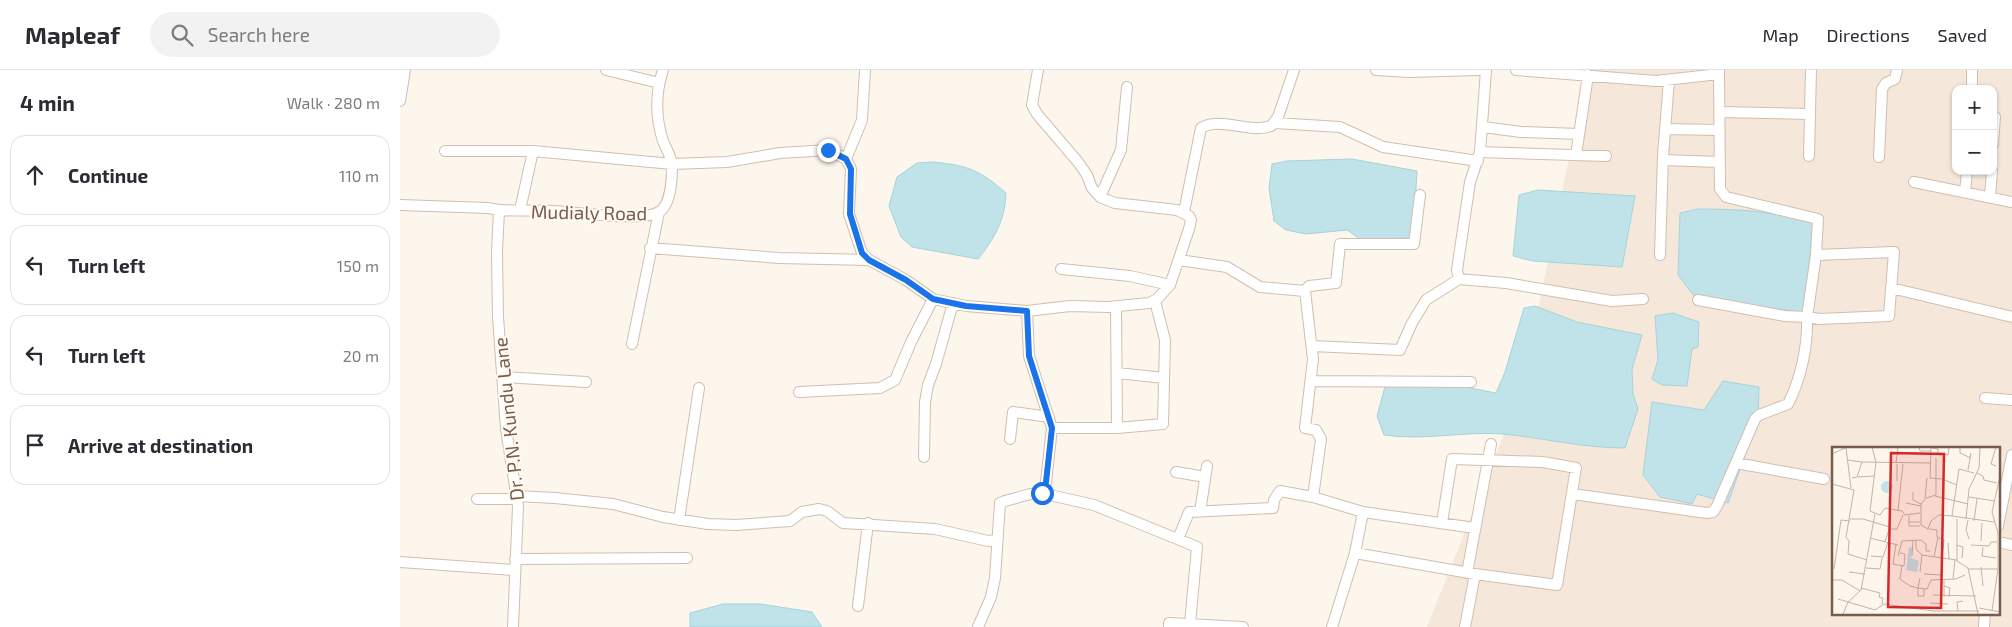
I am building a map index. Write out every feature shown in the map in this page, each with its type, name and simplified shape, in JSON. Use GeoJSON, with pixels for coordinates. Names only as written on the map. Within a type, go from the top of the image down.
{"type":"FeatureCollection","features":[{"type":"Feature","properties":{"kind":"street"},"geometry":{"type":"LineString","coordinates":[[400,101],[404,70]]}},
{"type":"Feature","properties":{"kind":"street"},"geometry":{"type":"LineString","coordinates":[[606,70],[658,83]]}},
{"type":"Feature","properties":{"kind":"street","name":"Mudialy Road"},"geometry":{"type":"LineString","coordinates":[[400,205],[621,216],[647,215],[659,212],[665,205],[669,192],[672,164],[657,117],[658,83],[663,70]]}},
{"type":"Feature","properties":{"kind":"street"},"geometry":{"type":"LineString","coordinates":[[846,159],[862,120],[865,70]]}},
{"type":"Feature","properties":{"kind":"street"},"geometry":{"type":"LineString","coordinates":[[445,151],[533,151],[672,164],[727,162],[804,151],[828,150],[846,159],[851,169],[850,214],[862,253],[869,260],[906,280],[933,299],[1027,311],[1070,306],[1142,304],[1155,301],[1170,285],[1191,220],[1184,212],[1115,203],[1100,197],[1092,188],[1087,175],[1078,162],[1037,114],[1032,105],[1038,70]]}},
{"type":"Feature","properties":{"kind":"street"},"geometry":{"type":"LineString","coordinates":[[1275,123],[1294,70]]}},
{"type":"Feature","properties":{"kind":"street"},"geometry":{"type":"LineString","coordinates":[[1376,70],[1409,72],[1479,70]]}},
{"type":"Feature","properties":{"kind":"street"},"geometry":{"type":"LineString","coordinates":[[1459,279],[1458,264],[1469,188],[1479,157],[1483,127],[1486,70]]}},
{"type":"Feature","properties":{"kind":"street"},"geometry":{"type":"LineString","coordinates":[[1516,70],[1639,80],[1669,80],[1719,72],[1720,189],[1726,197],[1818,219],[1816,255],[1807,317],[1808,336],[1794,392],[1788,404],[1759,415],[1755,419],[1713,512],[1707,513],[1573,494]]}},
{"type":"Feature","properties":{"kind":"street"},"geometry":{"type":"LineString","coordinates":[[1808,156],[1811,70]]}},
{"type":"Feature","properties":{"kind":"street"},"geometry":{"type":"LineString","coordinates":[[1878,157],[1882,89],[1886,83],[1895,79],[1897,70]]}},
{"type":"Feature","properties":{"kind":"street"},"geometry":{"type":"LineString","coordinates":[[1972,70],[1972,85]]}},
{"type":"Feature","properties":{"kind":"street"},"geometry":{"type":"LineString","coordinates":[[1576,155],[1588,75]]}},
{"type":"Feature","properties":{"kind":"street"},"geometry":{"type":"LineString","coordinates":[[1660,255],[1663,160],[1669,80]]}},
{"type":"Feature","properties":{"kind":"street"},"geometry":{"type":"LineString","coordinates":[[1100,197],[1121,150],[1127,87]]}},
{"type":"Feature","properties":{"kind":"street"},"geometry":{"type":"LineString","coordinates":[[1719,112],[1809,114]]}},
{"type":"Feature","properties":{"kind":"street"},"geometry":{"type":"LineString","coordinates":[[1184,212],[1200,128],[1211,125],[1267,127],[1275,123],[1340,127],[1383,147],[1479,157],[1606,156]]}},
{"type":"Feature","properties":{"kind":"street"},"geometry":{"type":"LineString","coordinates":[[1483,127],[1520,132],[1579,134]]}},
{"type":"Feature","properties":{"kind":"street"},"geometry":{"type":"LineString","coordinates":[[1665,129],[1720,130]]}},
{"type":"Feature","properties":{"kind":"street"},"geometry":{"type":"LineString","coordinates":[[520,210],[533,151]]}},
{"type":"Feature","properties":{"kind":"street"},"geometry":{"type":"LineString","coordinates":[[1663,160],[1720,162]]}},
{"type":"Feature","properties":{"kind":"street"},"geometry":{"type":"LineString","coordinates":[[1966,192],[1967,175]]}},
{"type":"Feature","properties":{"kind":"street"},"geometry":{"type":"LineString","coordinates":[[1990,197],[1992,175]]}},
{"type":"Feature","properties":{"kind":"street"},"geometry":{"type":"LineString","coordinates":[[1914,182],[2012,202]]}},
{"type":"Feature","properties":{"kind":"street"},"geometry":{"type":"LineString","coordinates":[[1313,497],[1320,439],[1316,430],[1305,428],[1311,381],[1312,346],[1305,291],[1309,286],[1336,283],[1340,244],[1414,244],[1420,195]]}},
{"type":"Feature","properties":{"kind":"street","name":"Dr. P.N. Kundu Lane"},"geometry":{"type":"LineString","coordinates":[[499,210],[497,282],[506,429],[516,498],[513,627]]}},
{"type":"Feature","properties":{"kind":"street"},"geometry":{"type":"LineString","coordinates":[[632,344],[650,248],[659,212]]}},
{"type":"Feature","properties":{"kind":"street"},"geometry":{"type":"LineString","coordinates":[[650,248],[779,258],[869,260]]}},
{"type":"Feature","properties":{"kind":"street"},"geometry":{"type":"LineString","coordinates":[[1698,300],[1785,316],[1818,319],[1889,316],[1894,252],[1816,255]]}},
{"type":"Feature","properties":{"kind":"street"},"geometry":{"type":"LineString","coordinates":[[1179,260],[1227,267],[1260,287],[1305,291]]}},
{"type":"Feature","properties":{"kind":"street"},"geometry":{"type":"LineString","coordinates":[[1061,269],[1130,276],[1170,285]]}},
{"type":"Feature","properties":{"kind":"street"},"geometry":{"type":"LineString","coordinates":[[1312,346],[1400,350],[1412,323],[1426,300],[1459,279],[1506,283],[1612,301],[1643,299]]}},
{"type":"Feature","properties":{"kind":"street"},"geometry":{"type":"LineString","coordinates":[[1891,288],[2012,317]]}},
{"type":"Feature","properties":{"kind":"street"},"geometry":{"type":"LineString","coordinates":[[799,392],[880,388],[891,384],[899,372],[911,342],[933,299]]}},
{"type":"Feature","properties":{"kind":"street"},"geometry":{"type":"LineString","coordinates":[[1052,428],[1117,428],[1163,424],[1165,340],[1155,301]]}},
{"type":"Feature","properties":{"kind":"street"},"geometry":{"type":"LineString","coordinates":[[924,456],[925,402],[928,385],[936,364],[953,303]]}},
{"type":"Feature","properties":{"kind":"street"},"geometry":{"type":"LineString","coordinates":[[1116,306],[1117,428]]}},
{"type":"Feature","properties":{"kind":"street"},"geometry":{"type":"LineString","coordinates":[[1027,311],[1029,356],[1052,428],[1046,482],[1042,493]]}},
{"type":"Feature","properties":{"kind":"street"},"geometry":{"type":"LineString","coordinates":[[1116,373],[1164,378]]}},
{"type":"Feature","properties":{"kind":"street"},"geometry":{"type":"LineString","coordinates":[[503,377],[586,382]]}},
{"type":"Feature","properties":{"kind":"street"},"geometry":{"type":"LineString","coordinates":[[1311,381],[1471,382]]}},
{"type":"Feature","properties":{"kind":"street"},"geometry":{"type":"LineString","coordinates":[[679,520],[699,388]]}},
{"type":"Feature","properties":{"kind":"street"},"geometry":{"type":"LineString","coordinates":[[1984,398],[2012,400]]}},
{"type":"Feature","properties":{"kind":"street"},"geometry":{"type":"LineString","coordinates":[[1010,439],[1013,412],[1049,417]]}},
{"type":"Feature","properties":{"kind":"street"},"geometry":{"type":"LineString","coordinates":[[1465,627],[1475,528],[1491,444]]}},
{"type":"Feature","properties":{"kind":"street"},"geometry":{"type":"LineString","coordinates":[[2000,518],[2010,479],[2012,455]]}},
{"type":"Feature","properties":{"kind":"street"},"geometry":{"type":"LineString","coordinates":[[1355,553],[1471,574],[1557,585],[1576,468],[1543,462],[1452,459],[1442,524]]}},
{"type":"Feature","properties":{"kind":"street"},"geometry":{"type":"LineString","coordinates":[[1736,463],[1824,479]]}},
{"type":"Feature","properties":{"kind":"street"},"geometry":{"type":"LineString","coordinates":[[1200,512],[1207,466]]}},
{"type":"Feature","properties":{"kind":"street"},"geometry":{"type":"LineString","coordinates":[[1176,472],[1205,477]]}},
{"type":"Feature","properties":{"kind":"street"},"geometry":{"type":"LineString","coordinates":[[1178,539],[1189,512],[1273,508],[1274,500],[1280,491],[1313,497],[1363,512],[1475,528]]}},
{"type":"Feature","properties":{"kind":"street"},"geometry":{"type":"LineString","coordinates":[[978,627],[996,578],[998,554],[996,540],[1000,503],[1006,499],[1017,498],[1026,493],[1042,493],[1094,505],[1197,547],[1190,624]]}},
{"type":"Feature","properties":{"kind":"street"},"geometry":{"type":"LineString","coordinates":[[477,499],[555,498],[612,504],[679,520],[736,525],[790,521],[802,512],[819,509],[827,511],[843,523],[868,523],[935,529],[988,541],[996,540]]}},
{"type":"Feature","properties":{"kind":"street"},"geometry":{"type":"LineString","coordinates":[[1332,627],[1355,553],[1363,512]]}},
{"type":"Feature","properties":{"kind":"street"},"geometry":{"type":"LineString","coordinates":[[858,606],[868,523]]}},
{"type":"Feature","properties":{"kind":"street"},"geometry":{"type":"LineString","coordinates":[[515,559],[687,558]]}},
{"type":"Feature","properties":{"kind":"street"},"geometry":{"type":"LineString","coordinates":[[400,562],[514,570]]}},
{"type":"Feature","properties":{"kind":"street"},"geometry":{"type":"LineString","coordinates":[[1984,627],[1985,614]]}},
{"type":"Feature","properties":{"kind":"street"},"geometry":{"type":"LineString","coordinates":[[1169,627],[1169,623],[1243,627]]}},
{"type":"Feature","properties":{"kind":"shaded area"},"geometry":{"type":"Polygon","coordinates":[[[1587,70],[2012,70],[2012,627],[1427,627],[1522,389],[1587,70]]]}},
{"type":"Feature","properties":{"kind":"water"},"geometry":{"type":"Polygon","coordinates":[[[1352,159],[1417,171],[1413,238],[1360,239],[1347,230],[1306,234],[1286,230],[1274,221],[1269,188],[1272,164],[1287,161],[1352,159]]]}},
{"type":"Feature","properties":{"kind":"water"},"geometry":{"type":"Polygon","coordinates":[[[932,162],[955,165],[972,170],[988,179],[1006,193],[1004,212],[998,228],[978,259],[912,247],[901,237],[889,206],[897,177],[917,163],[932,162]]]}},
{"type":"Feature","properties":{"kind":"water"},"geometry":{"type":"Polygon","coordinates":[[[1538,190],[1635,196],[1622,267],[1533,261],[1513,256],[1519,195],[1538,190]]]}},
{"type":"Feature","properties":{"kind":"water"},"geometry":{"type":"Polygon","coordinates":[[[1698,209],[1756,212],[1785,216],[1813,223],[1804,313],[1694,296],[1678,275],[1680,213],[1698,209]]]}},
{"type":"Feature","properties":{"kind":"water"},"geometry":{"type":"Polygon","coordinates":[[[1535,306],[1577,322],[1642,335],[1632,369],[1633,394],[1638,409],[1625,448],[1609,448],[1488,433],[1429,437],[1384,435],[1377,416],[1386,383],[1435,381],[1496,393],[1505,372],[1524,308],[1535,306]]]}},
{"type":"Feature","properties":{"kind":"water"},"geometry":{"type":"Polygon","coordinates":[[[1673,313],[1699,322],[1698,347],[1692,349],[1687,386],[1662,385],[1652,379],[1658,360],[1655,316],[1673,313]]]}},
{"type":"Feature","properties":{"kind":"water"},"geometry":{"type":"Polygon","coordinates":[[[1723,381],[1759,387],[1758,419],[1728,503],[1697,494],[1692,504],[1660,497],[1643,475],[1652,402],[1704,410],[1723,381]]]}},
{"type":"Feature","properties":{"kind":"water"},"geometry":{"type":"Polygon","coordinates":[[[723,604],[761,604],[812,612],[822,627],[690,627],[690,613],[723,604]]]}},
{"type":"Feature","properties":{"kind":"route"},"geometry":{"type":"LineString","coordinates":[[828,150],[846,159],[851,169],[850,214],[862,253],[869,260],[906,280],[933,299],[966,306],[1027,311],[1029,356],[1052,428],[1046,482],[1042,493]]}}]}
